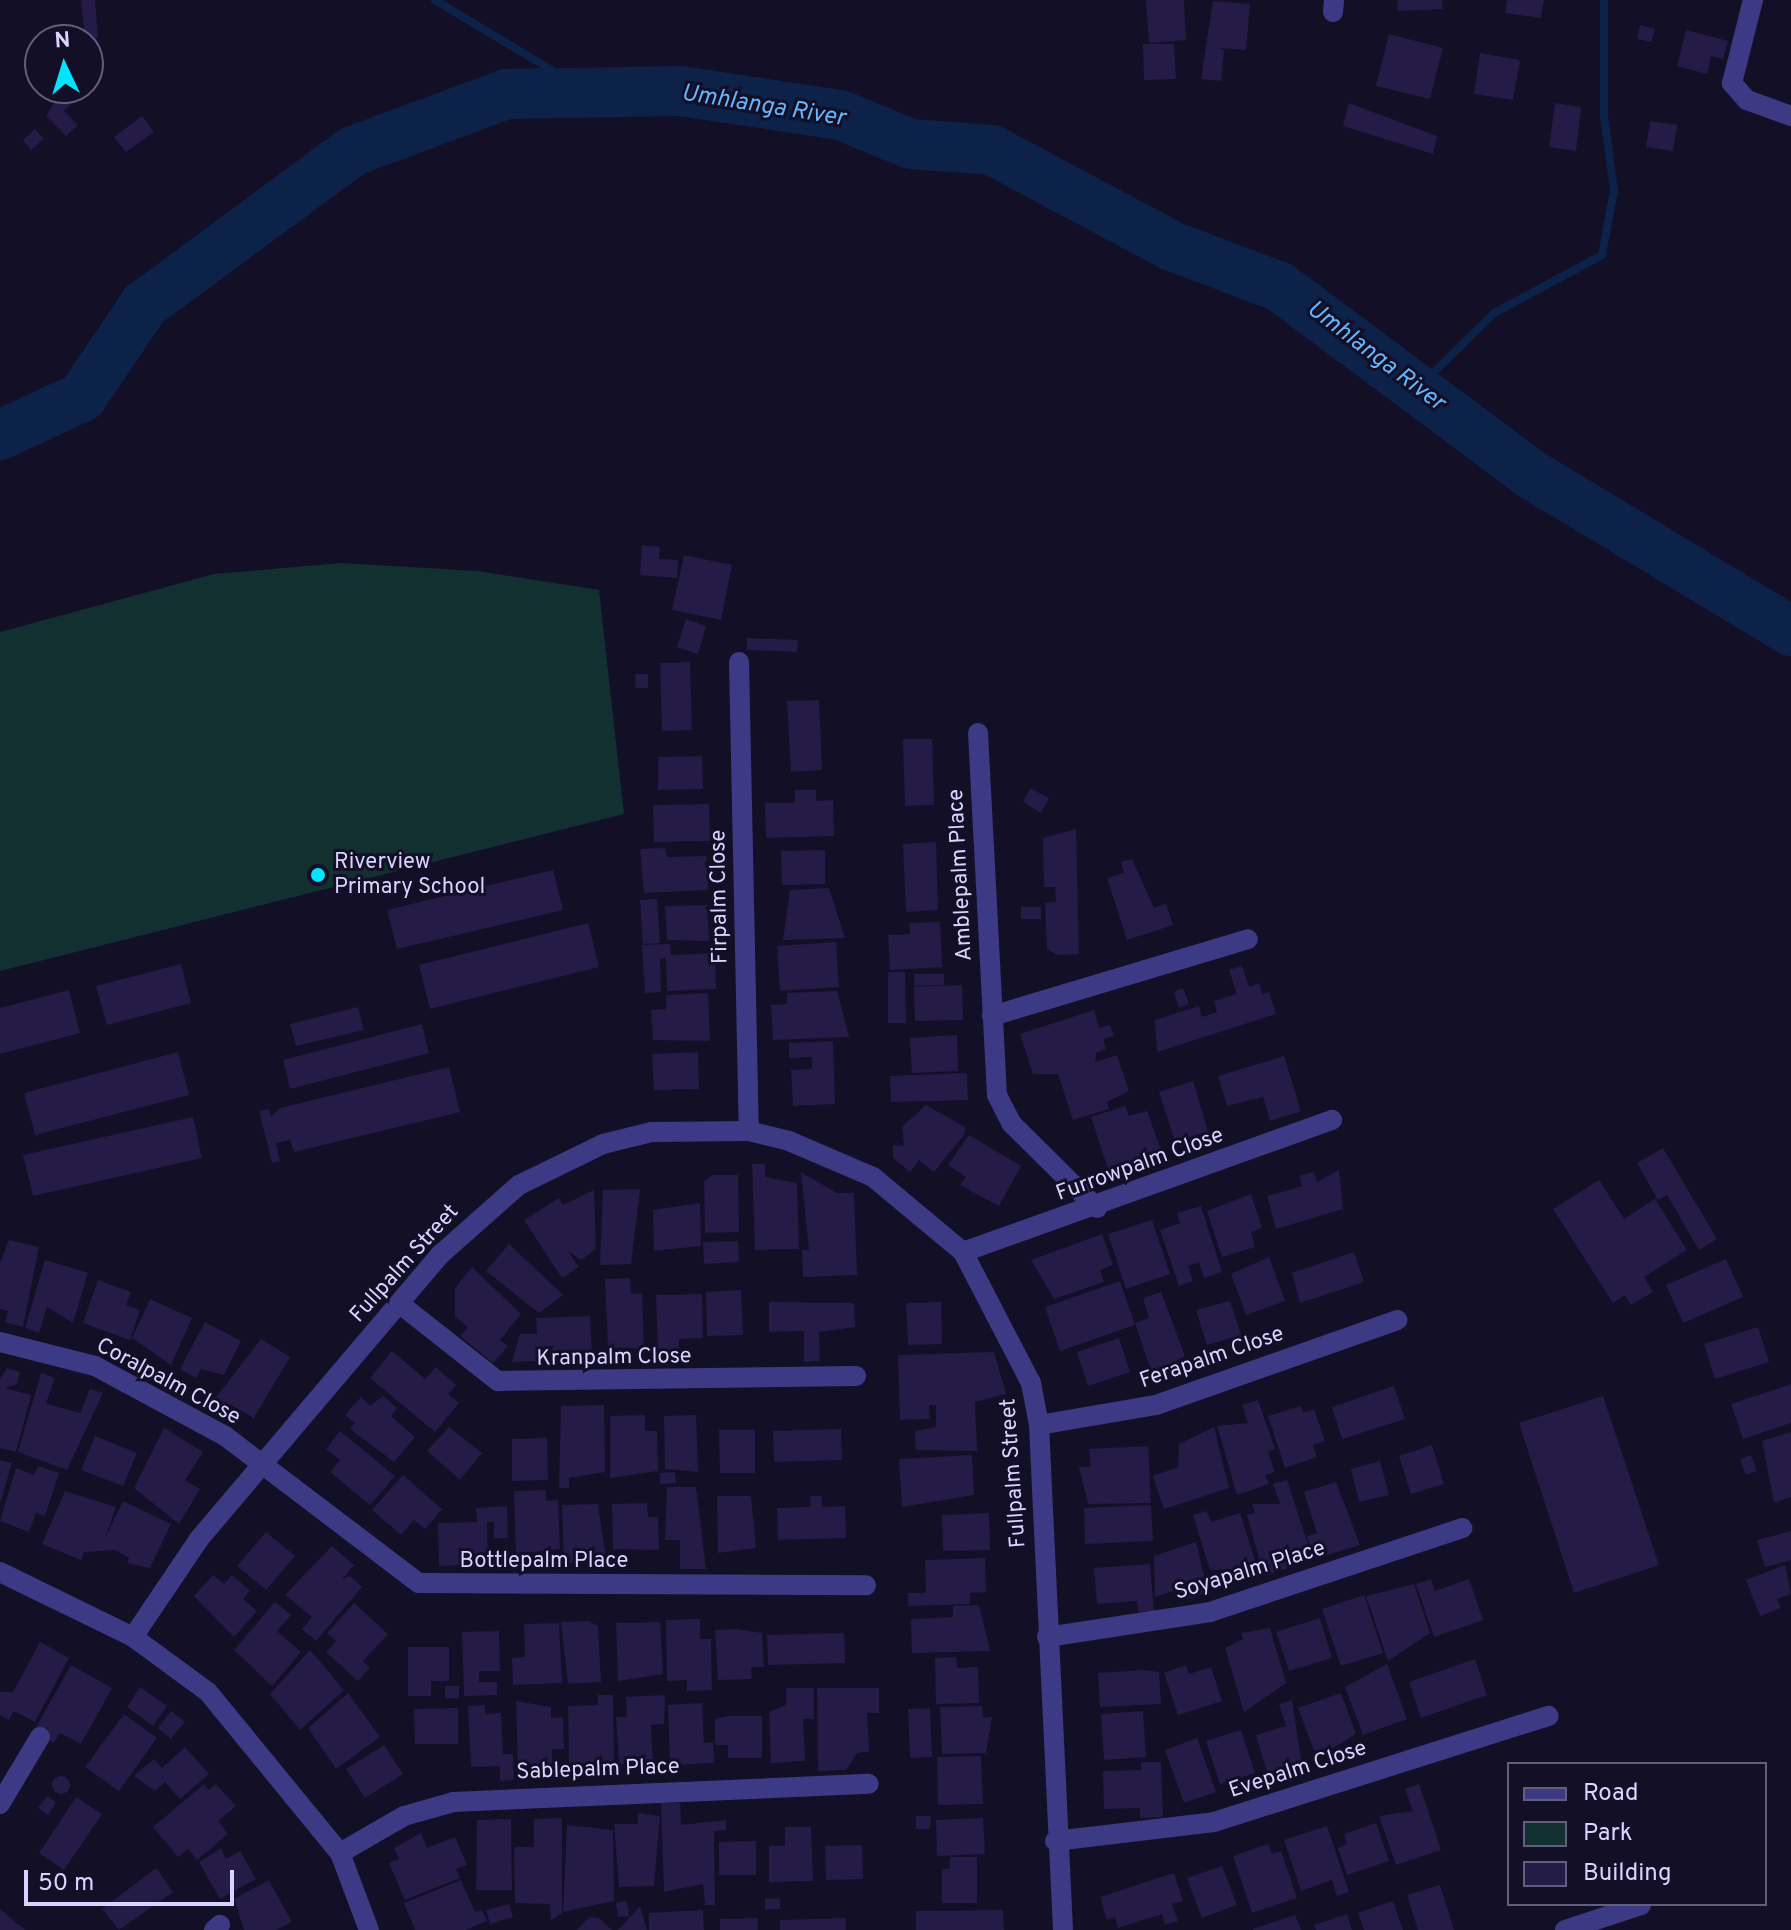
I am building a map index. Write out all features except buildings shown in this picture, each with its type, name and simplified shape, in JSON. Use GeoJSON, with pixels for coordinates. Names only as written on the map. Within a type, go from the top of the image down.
{"type":"FeatureCollection","features":[{"type":"Feature","properties":{"kind":"street"},"geometry":{"type":"LineString","coordinates":[[1753,0],[1732,83],[1747,100],[1791,116]]}},
{"type":"Feature","properties":{"kind":"street","name":"Firpalm Close"},"geometry":{"type":"LineString","coordinates":[[739,662],[749,1131]]}},
{"type":"Feature","properties":{"kind":"street","name":"Amblepalm Place"},"geometry":{"type":"LineString","coordinates":[[978,733],[992,1016],[991,1063],[1004,1109],[1097,1208]]}},
{"type":"Feature","properties":{"kind":"street"},"geometry":{"type":"LineString","coordinates":[[992,1016],[1248,939]]}},
{"type":"Feature","properties":{"kind":"street","name":"Furrowpalm Close"},"geometry":{"type":"LineString","coordinates":[[963,1252],[1097,1208],[1332,1120]]}},
{"type":"Feature","properties":{"kind":"street","name":"Fullpalm Street"},"geometry":{"type":"LineString","coordinates":[[133,1637],[199,1539],[400,1304],[485,1211],[556,1163],[652,1132],[749,1131],[873,1177],[963,1252],[1016,1344],[1039,1425],[1055,1841],[1063,1930]]}},
{"type":"Feature","properties":{"kind":"street","name":"Kranpalm Close"},"geometry":{"type":"LineString","coordinates":[[400,1304],[498,1381],[856,1376]]}},
{"type":"Feature","properties":{"kind":"street","name":"Ferapalm Close"},"geometry":{"type":"LineString","coordinates":[[1039,1425],[1156,1405],[1397,1320]]}},
{"type":"Feature","properties":{"kind":"street","name":"Coralpalm Close"},"geometry":{"type":"LineString","coordinates":[[0,1342],[95,1366],[262,1464]]}},
{"type":"Feature","properties":{"kind":"street","name":"Bottlepalm Place"},"geometry":{"type":"LineString","coordinates":[[262,1464],[419,1583],[866,1585]]}},
{"type":"Feature","properties":{"kind":"street","name":"Soyapalm Place"},"geometry":{"type":"LineString","coordinates":[[1047,1637],[1210,1612],[1462,1528]]}},
{"type":"Feature","properties":{"kind":"street"},"geometry":{"type":"LineString","coordinates":[[0,1572],[133,1637],[208,1692],[340,1853],[369,1930]]}},
{"type":"Feature","properties":{"kind":"street","name":"Evepalm Close"},"geometry":{"type":"LineString","coordinates":[[1055,1841],[1214,1822],[1549,1716]]}},
{"type":"Feature","properties":{"kind":"street"},"geometry":{"type":"LineString","coordinates":[[0,1804],[40,1737]]}},
{"type":"Feature","properties":{"kind":"street","name":"Sablepalm Place"},"geometry":{"type":"LineString","coordinates":[[340,1853],[404,1816],[453,1802],[869,1784]]}},
{"type":"Feature","properties":{"kind":"street"},"geometry":{"type":"LineString","coordinates":[[1565,1930],[1638,1906]]}},
{"type":"Feature","properties":{"kind":"green space"},"geometry":{"type":"Polygon","coordinates":[[[342,563],[477,571],[599,590],[624,814],[0,971],[0,632],[214,574],[342,563]]]}},
{"type":"Feature","properties":{"kind":"waterway"},"geometry":{"type":"LineString","coordinates":[[435,0],[585,90]]}},
{"type":"Feature","properties":{"kind":"waterway"},"geometry":{"type":"LineString","coordinates":[[1419,387],[1494,313],[1602,255],[1614,191],[1604,115],[1604,0]]}},
{"type":"Feature","properties":{"kind":"waterway","name":"Umhlanga River"},"geometry":{"type":"LineString","coordinates":[[0,435],[82,397],[144,305],[353,151],[506,94],[680,91],[840,115],[911,144],[992,150],[1172,246],[1280,287],[1534,476],[1791,631]]}},
{"type":"Feature","properties":{"kind":"place","name":"Riverview Primary School"},"geometry":{"type":"Point","coordinates":[318,875]}}]}
